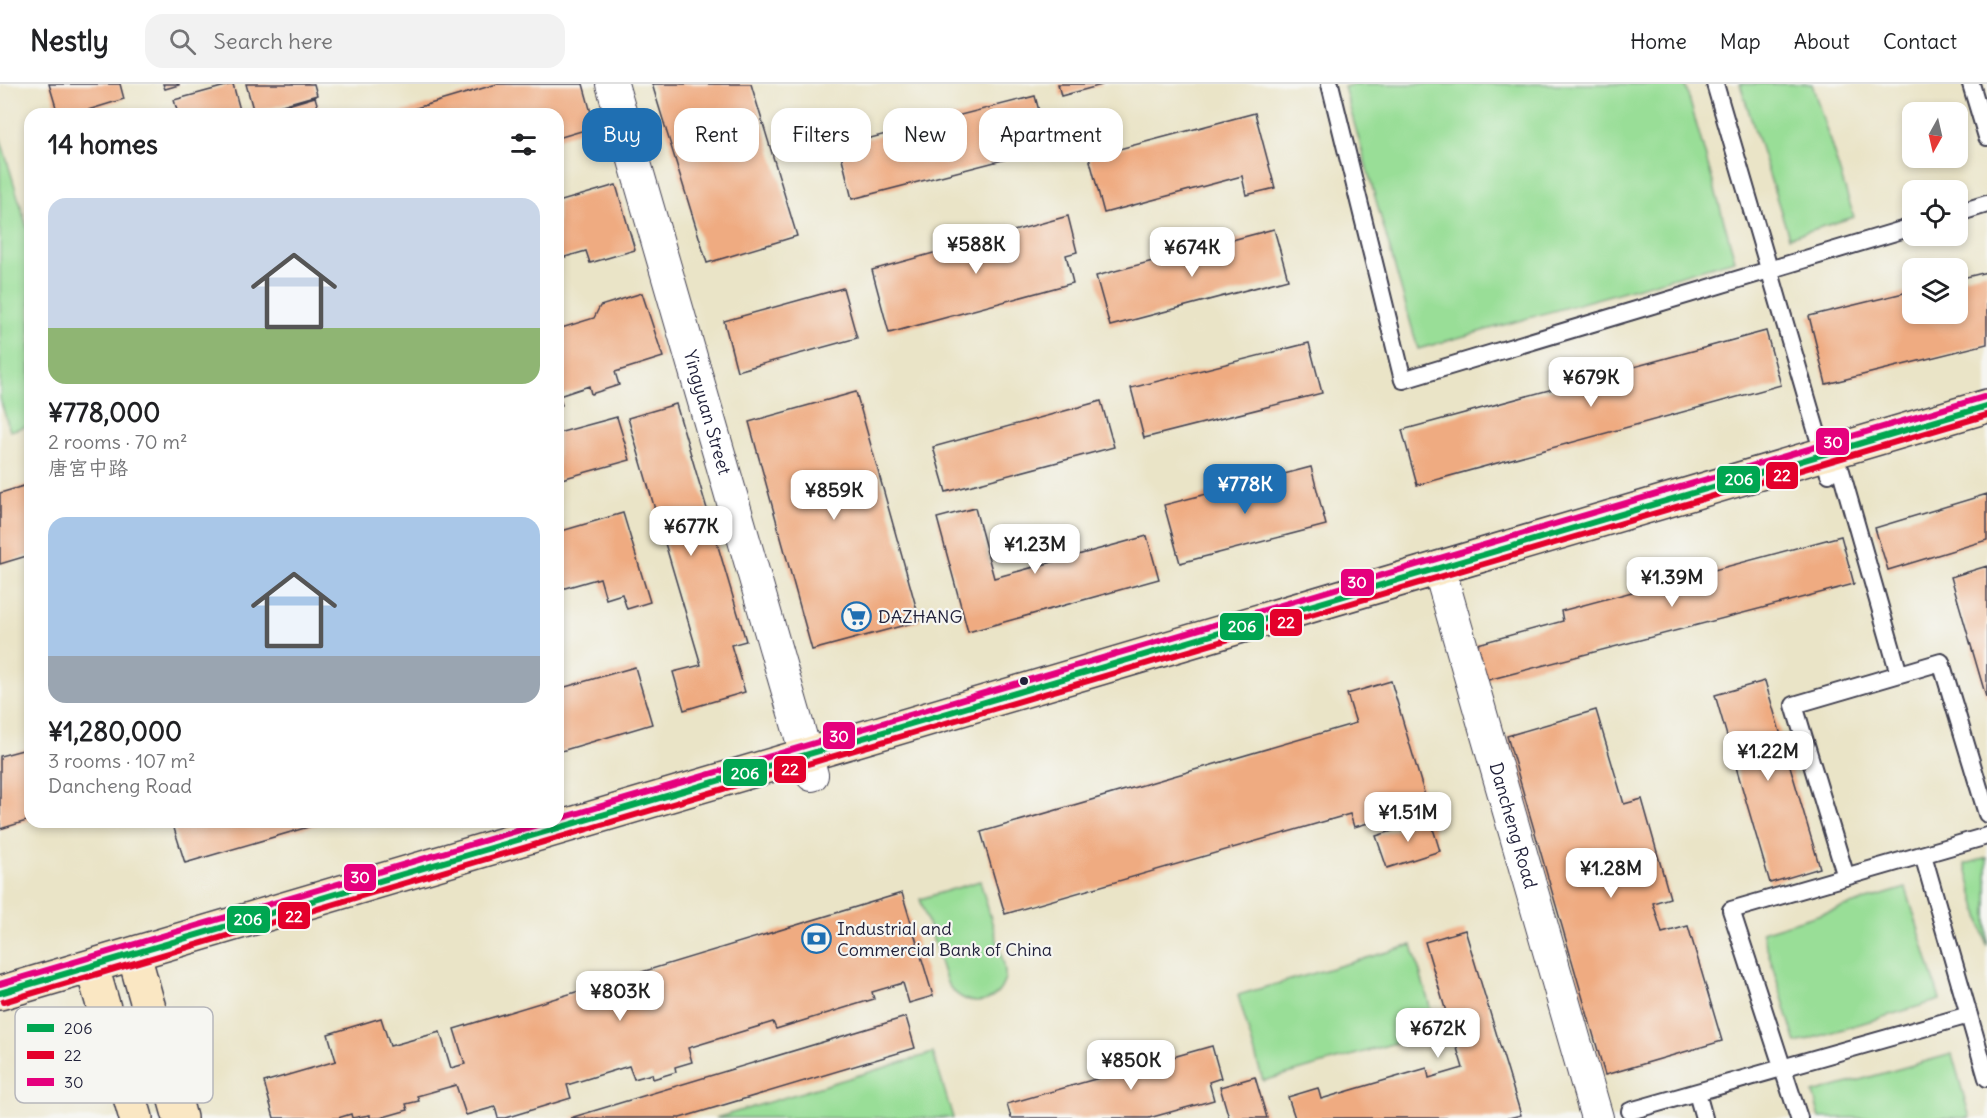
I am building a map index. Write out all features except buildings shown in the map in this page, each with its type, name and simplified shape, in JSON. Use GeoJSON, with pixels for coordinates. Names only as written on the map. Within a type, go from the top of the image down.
{"type":"FeatureCollection","features":[{"type":"Feature","properties":{"kind":"main road"},"geometry":{"type":"LineString","coordinates":[[1831,466],[1987,406]]}},
{"type":"Feature","properties":{"kind":"main road"},"geometry":{"type":"LineString","coordinates":[[19,1007],[95,976],[1442,578],[1831,466],[1987,429]]}},
{"type":"Feature","properties":{"kind":"main road"},"geometry":{"type":"LineString","coordinates":[[136,964],[148,1007]]}},
{"type":"Feature","properties":{"kind":"main road"},"geometry":{"type":"LineString","coordinates":[[0,993],[95,976]]}},
{"type":"Feature","properties":{"kind":"main road"},"geometry":{"type":"LineString","coordinates":[[95,976],[104,1007]]}},
{"type":"Feature","properties":{"kind":"main road"},"geometry":{"type":"LineString","coordinates":[[0,1015],[15,1009]]}},
{"type":"Feature","properties":{"kind":"main road"},"geometry":{"type":"LineString","coordinates":[[132,1103],[136,1118]]}},
{"type":"Feature","properties":{"kind":"main road"},"geometry":{"type":"LineString","coordinates":[[176,1103],[180,1118]]}},
{"type":"Feature","properties":{"kind":"street","name":"Yingyuan Street"},"geometry":{"type":"LineString","coordinates":[[612,84],[810,765]]}},
{"type":"Feature","properties":{"kind":"street","name":"Dancheng Road"},"geometry":{"type":"LineString","coordinates":[[1442,578],[1597,1118]]}},
{"type":"Feature","properties":{"kind":"lane"},"geometry":{"type":"LineString","coordinates":[[1330,84],[1403,381],[1902,230]]}},
{"type":"Feature","properties":{"kind":"lane"},"geometry":{"type":"LineString","coordinates":[[1715,84],[1770,271],[1899,674]]}},
{"type":"Feature","properties":{"kind":"lane"},"geometry":{"type":"LineString","coordinates":[[1971,84],[1987,137]]}},
{"type":"Feature","properties":{"kind":"lane"},"geometry":{"type":"LineString","coordinates":[[1968,210],[1987,204]]}},
{"type":"Feature","properties":{"kind":"lane"},"geometry":{"type":"LineString","coordinates":[[1846,877],[1794,705],[1941,662],[1987,814]]}},
{"type":"Feature","properties":{"kind":"lane"},"geometry":{"type":"LineString","coordinates":[[1799,1118],[1731,910],[1987,836]]}},
{"type":"Feature","properties":{"kind":"lane"},"geometry":{"type":"LineString","coordinates":[[1923,855],[1987,1078]]}},
{"type":"Feature","properties":{"kind":"lane"},"geometry":{"type":"LineString","coordinates":[[1630,1111],[1969,1015]]}},
{"type":"Feature","properties":{"kind":"lane"},"geometry":{"type":"LineString","coordinates":[[1697,1093],[1704,1118]]}},
{"type":"Feature","properties":{"kind":"green space"},"geometry":{"type":"Polygon","coordinates":[[[1355,84],[1685,84],[1735,260],[1418,349],[1344,87],[1355,84]]]}},
{"type":"Feature","properties":{"kind":"green space"},"geometry":{"type":"Polygon","coordinates":[[[1740,84],[1812,84],[1854,217],[1789,237],[1740,84]]]}},
{"type":"Feature","properties":{"kind":"green space"},"geometry":{"type":"Polygon","coordinates":[[[0,137],[24,217],[24,427],[10,431],[0,399],[0,137]]]}},
{"type":"Feature","properties":{"kind":"green space"},"geometry":{"type":"Polygon","coordinates":[[[1987,858],[1987,946],[1965,864],[1987,858]]]}},
{"type":"Feature","properties":{"kind":"green space"},"geometry":{"type":"Polygon","coordinates":[[[980,881],[1004,964],[1005,978],[995,996],[979,1002],[961,997],[947,983],[920,899],[980,881]]]}},
{"type":"Feature","properties":{"kind":"green space"},"geometry":{"type":"Polygon","coordinates":[[[1906,888],[1940,1000],[1796,1043],[1762,932],[1906,888]]]}},
{"type":"Feature","properties":{"kind":"green space"},"geometry":{"type":"Polygon","coordinates":[[[1412,945],[1437,1031],[1263,1081],[1238,995],[1412,945]]]}},
{"type":"Feature","properties":{"kind":"green space"},"geometry":{"type":"Polygon","coordinates":[[[933,1053],[953,1118],[716,1118],[933,1053]]]}},
{"type":"Feature","properties":{"kind":"green space"},"geometry":{"type":"Polygon","coordinates":[[[1952,1054],[1970,1118],[1820,1118],[1813,1093],[1952,1054]]]}},
{"type":"Feature","properties":{"kind":"transit line","name":"30"},"geometry":{"type":"LineString","coordinates":[[564,817],[1984,397]]}},
{"type":"Feature","properties":{"kind":"transit line","name":"206"},"geometry":{"type":"LineString","coordinates":[[564,826],[1987,406]]}},
{"type":"Feature","properties":{"kind":"transit line","name":"22"},"geometry":{"type":"LineString","coordinates":[[3,1002],[1987,415]]}},
{"type":"Feature","properties":{"kind":"transit line","name":"30"},"geometry":{"type":"LineString","coordinates":[[0,984],[527,828]]}},
{"type":"Feature","properties":{"kind":"transit line","name":"206"},"geometry":{"type":"LineString","coordinates":[[0,993],[559,828]]}},
{"type":"Feature","properties":{"kind":"place","name":"DAZHANG"},"geometry":{"type":"Point","coordinates":[857,617]}},
{"type":"Feature","properties":{"kind":"place","name":"Industrial and Commercial Bank of China"},"geometry":{"type":"Point","coordinates":[816,939]}}]}
